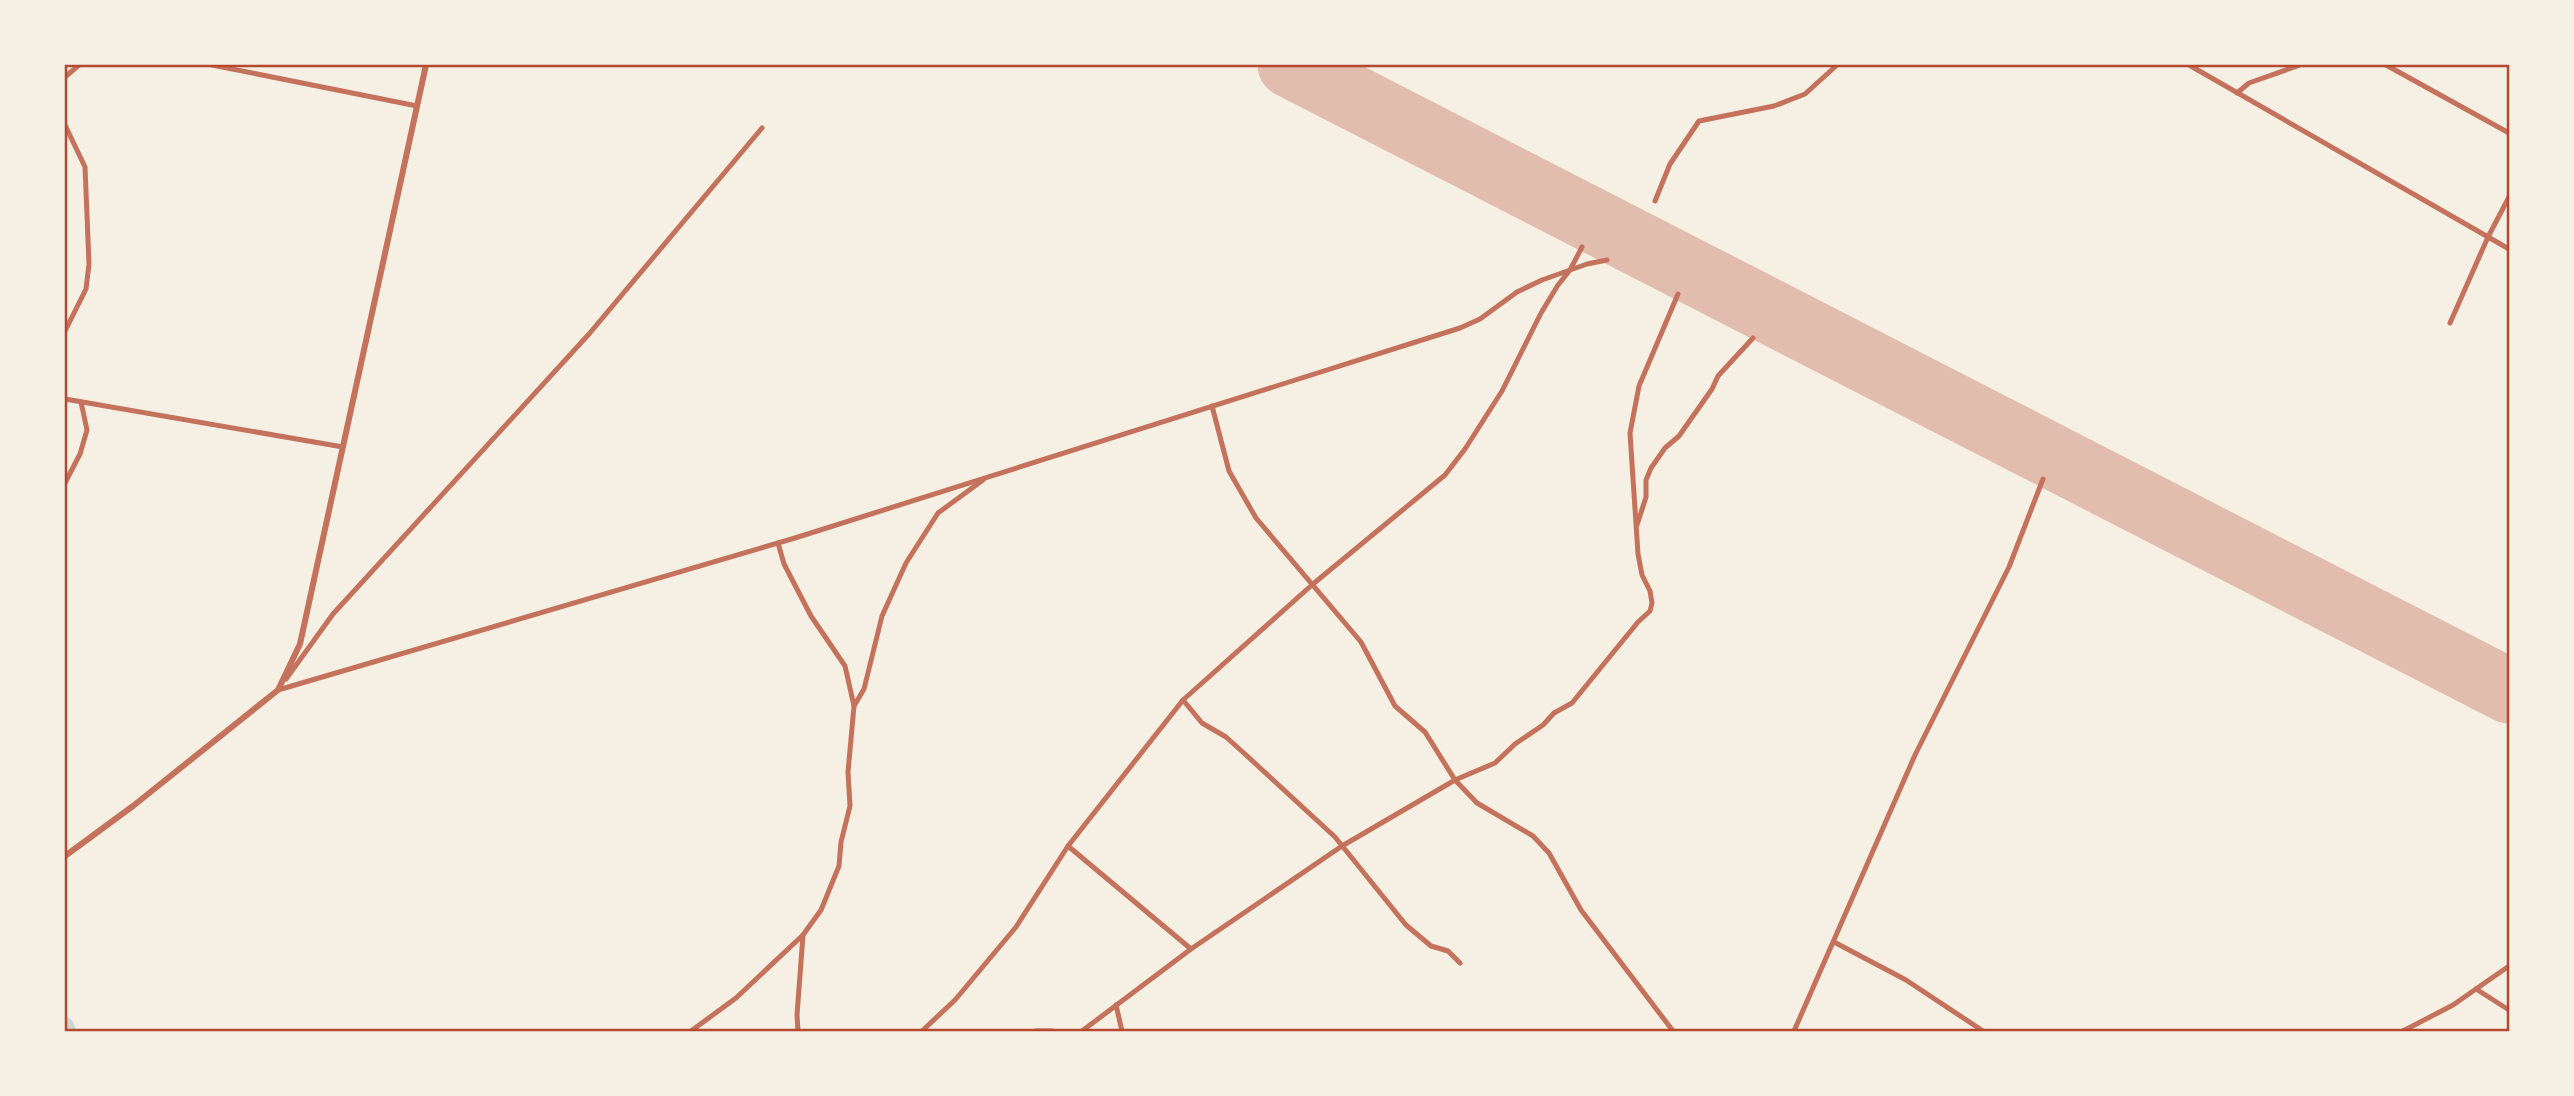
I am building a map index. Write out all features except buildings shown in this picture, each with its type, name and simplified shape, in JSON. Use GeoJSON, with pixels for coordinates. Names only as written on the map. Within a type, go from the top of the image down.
{"type":"FeatureCollection","features":[{"type":"Feature","properties":{"kind":"street"},"geometry":{"type":"LineString","coordinates":[[65,77],[79,65]]}},
{"type":"Feature","properties":{"kind":"street"},"geometry":{"type":"LineString","coordinates":[[212,65],[417,106]]}},
{"type":"Feature","properties":{"kind":"street"},"geometry":{"type":"LineString","coordinates":[[278,690],[300,644],[426,65]]}},
{"type":"Feature","properties":{"kind":"street"},"geometry":{"type":"LineString","coordinates":[[1655,201],[1670,164],[1699,121],[1774,106],[1805,94],[1837,65]]}},
{"type":"Feature","properties":{"kind":"street"},"geometry":{"type":"LineString","coordinates":[[2189,65],[2509,249]]}},
{"type":"Feature","properties":{"kind":"street"},"geometry":{"type":"LineString","coordinates":[[2237,93],[2249,83],[2300,65]]}},
{"type":"Feature","properties":{"kind":"street"},"geometry":{"type":"LineString","coordinates":[[2386,65],[2509,133]]}},
{"type":"Feature","properties":{"kind":"street"},"geometry":{"type":"LineString","coordinates":[[65,125],[85,167],[89,264],[86,289],[65,331]]}},
{"type":"Feature","properties":{"kind":"street"},"geometry":{"type":"LineString","coordinates":[[65,856],[133,806],[278,690],[334,614],[589,334],[762,128]]}},
{"type":"Feature","properties":{"kind":"street"},"geometry":{"type":"LineString","coordinates":[[2450,323],[2509,197]]}},
{"type":"Feature","properties":{"kind":"street"},"geometry":{"type":"LineString","coordinates":[[922,1031],[955,1000],[1016,927],[1069,846],[1183,701],[1313,583],[1445,475],[1503,391],[1541,313],[1582,247]]}},
{"type":"Feature","properties":{"kind":"street"},"geometry":{"type":"LineString","coordinates":[[278,690],[778,543],[1460,328],[1488,314],[1517,292],[1556,274],[1607,260]]}},
{"type":"Feature","properties":{"kind":"street"},"geometry":{"type":"LineString","coordinates":[[1082,1031],[1191,949],[1342,846],[1455,780],[1495,763],[1515,744],[1544,725],[1554,713],[1572,704],[1638,622],[1650,611],[1652,603],[1642,576],[1636,528],[1630,433],[1639,386],[1678,295]]}},
{"type":"Feature","properties":{"kind":"street"},"geometry":{"type":"LineString","coordinates":[[1636,528],[1646,497],[1646,480],[1651,468],[1665,448],[1679,436],[1718,376],[1753,338]]}},
{"type":"Feature","properties":{"kind":"street"},"geometry":{"type":"LineString","coordinates":[[65,399],[343,447]]}},
{"type":"Feature","properties":{"kind":"street"},"geometry":{"type":"LineString","coordinates":[[65,483],[80,454],[88,430],[81,402]]}},
{"type":"Feature","properties":{"kind":"street"},"geometry":{"type":"LineString","coordinates":[[1212,406],[1229,471],[1256,518],[1361,642],[1395,706],[1425,732],[1455,780],[1477,803],[1533,836],[1549,853],[1581,910],[1669,1030]]}},
{"type":"Feature","properties":{"kind":"street"},"geometry":{"type":"LineString","coordinates":[[854,706],[864,689],[882,616],[906,563],[938,513],[989,476]]}},
{"type":"Feature","properties":{"kind":"street"},"geometry":{"type":"LineString","coordinates":[[1794,1031],[1915,755],[2009,567],[2043,479]]}},
{"type":"Feature","properties":{"kind":"street"},"geometry":{"type":"LineString","coordinates":[[691,1031],[736,998],[803,935],[821,910],[838,866],[850,806],[848,772],[854,706],[845,666],[811,616],[784,564],[778,543]]}},
{"type":"Feature","properties":{"kind":"street"},"geometry":{"type":"LineString","coordinates":[[1183,701],[1202,723],[1226,737],[1342,846],[1406,925],[1431,946],[1448,951],[1460,963]]}},
{"type":"Feature","properties":{"kind":"street"},"geometry":{"type":"LineString","coordinates":[[1069,846],[1191,949]]}},
{"type":"Feature","properties":{"kind":"street"},"geometry":{"type":"LineString","coordinates":[[798,1031],[803,935]]}},
{"type":"Feature","properties":{"kind":"street"},"geometry":{"type":"LineString","coordinates":[[1834,942],[1906,980],[1983,1031]]}},
{"type":"Feature","properties":{"kind":"street"},"geometry":{"type":"LineString","coordinates":[[2403,1031],[2453,1005],[2509,966]]}},
{"type":"Feature","properties":{"kind":"street"},"geometry":{"type":"LineString","coordinates":[[2476,989],[2509,1010]]}},
{"type":"Feature","properties":{"kind":"street"},"geometry":{"type":"LineString","coordinates":[[1116,1005],[1122,1031]]}},
{"type":"Feature","properties":{"kind":"street"},"geometry":{"type":"LineString","coordinates":[[1036,1031],[1052,1031]]}},
{"type":"Feature","properties":{"kind":"waterway"},"geometry":{"type":"LineString","coordinates":[[65,1026],[67,1031]]}},
{"type":"Feature","properties":{"kind":"runway"},"geometry":{"type":"LineString","coordinates":[[1290,65],[2509,691]]}}]}
